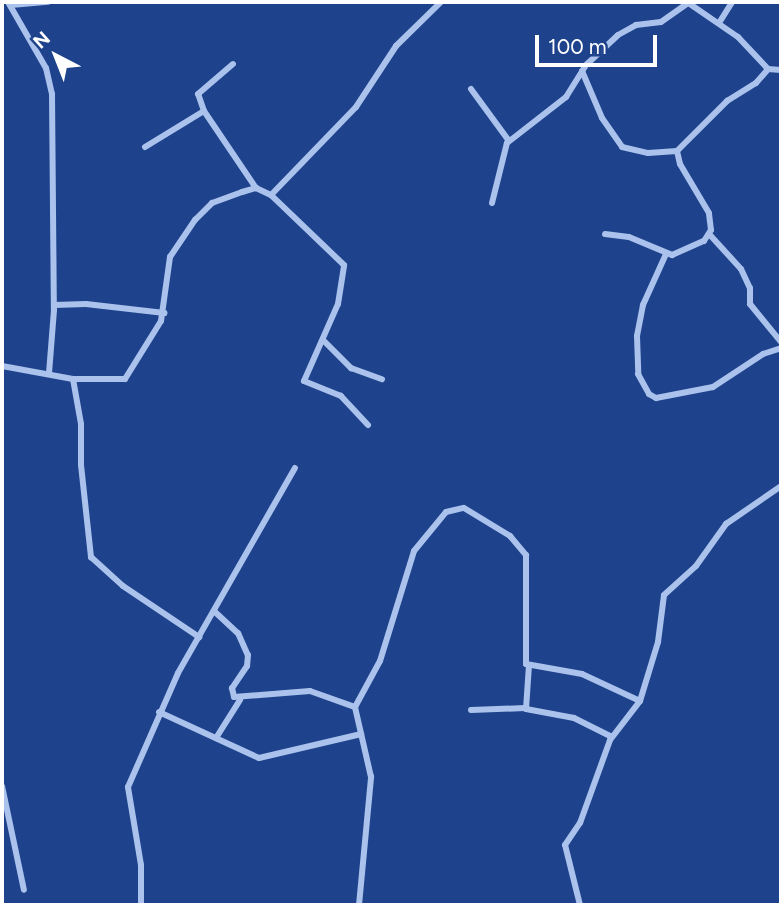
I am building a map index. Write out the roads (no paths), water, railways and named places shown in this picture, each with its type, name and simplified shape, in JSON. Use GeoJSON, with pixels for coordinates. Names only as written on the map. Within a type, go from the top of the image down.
{"type":"FeatureCollection","features":[{"type":"Feature","properties":{"kind":"street"},"geometry":{"type":"LineString","coordinates":[[48,2],[9,3],[51,87],[54,305],[49,373]]}},
{"type":"Feature","properties":{"kind":"street"},"geometry":{"type":"LineString","coordinates":[[271,195],[356,107],[397,46],[441,2]]}},
{"type":"Feature","properties":{"kind":"street"},"geometry":{"type":"LineString","coordinates":[[492,203],[499,164],[509,141],[566,97],[582,71],[627,28],[661,22],[688,2],[719,23],[768,69],[781,70]]}},
{"type":"Feature","properties":{"kind":"street"},"geometry":{"type":"LineString","coordinates":[[719,23],[732,2]]}},
{"type":"Feature","properties":{"kind":"street"},"geometry":{"type":"LineString","coordinates":[[233,64],[198,94],[204,111],[256,188],[271,195],[344,265],[338,304],[305,384],[341,396],[368,425]]}},
{"type":"Feature","properties":{"kind":"street"},"geometry":{"type":"LineString","coordinates":[[582,71],[602,118],[622,147],[648,153],[677,151],[726,101],[756,83],[768,69]]}},
{"type":"Feature","properties":{"kind":"street"},"geometry":{"type":"LineString","coordinates":[[471,89],[509,141]]}},
{"type":"Feature","properties":{"kind":"street"},"geometry":{"type":"LineString","coordinates":[[145,147],[204,111]]}},
{"type":"Feature","properties":{"kind":"street"},"geometry":{"type":"LineString","coordinates":[[677,151],[680,164],[709,213],[710,235],[741,269],[750,288],[750,304],[781,342]]}},
{"type":"Feature","properties":{"kind":"street"},"geometry":{"type":"LineString","coordinates":[[2,366],[73,379],[125,379],[138,364],[164,313],[170,257],[195,219],[212,203],[256,188]]}},
{"type":"Feature","properties":{"kind":"street"},"geometry":{"type":"LineString","coordinates":[[605,234],[629,237],[666,254],[680,254],[710,235]]}},
{"type":"Feature","properties":{"kind":"street"},"geometry":{"type":"LineString","coordinates":[[666,254],[643,305],[637,336],[638,374],[649,394],[656,398],[713,387],[763,354],[781,348]]}},
{"type":"Feature","properties":{"kind":"street"},"geometry":{"type":"LineString","coordinates":[[54,305],[86,304],[164,313]]}},
{"type":"Feature","properties":{"kind":"street"},"geometry":{"type":"LineString","coordinates":[[323,340],[351,368],[382,379]]}},
{"type":"Feature","properties":{"kind":"street"},"geometry":{"type":"LineString","coordinates":[[73,379],[81,424],[81,465],[91,557],[123,586],[199,637]]}},
{"type":"Feature","properties":{"kind":"street"},"geometry":{"type":"LineString","coordinates":[[141,905],[141,865],[128,787],[159,712],[295,468]]}},
{"type":"Feature","properties":{"kind":"street"},"geometry":{"type":"LineString","coordinates":[[580,905],[565,845],[580,823],[612,737],[640,701],[658,642],[664,595],[696,566],[726,524],[781,486]]}},
{"type":"Feature","properties":{"kind":"street"},"geometry":{"type":"LineString","coordinates":[[359,905],[371,777],[355,708],[380,661],[414,551],[429,529],[455,508],[464,508],[510,536],[526,555],[523,647],[529,665],[525,708]]}},
{"type":"Feature","properties":{"kind":"street"},"geometry":{"type":"LineString","coordinates":[[214,611],[245,643],[247,666],[232,688],[240,700]]}},
{"type":"Feature","properties":{"kind":"street"},"geometry":{"type":"LineString","coordinates":[[529,665],[582,674],[640,701]]}},
{"type":"Feature","properties":{"kind":"street"},"geometry":{"type":"LineString","coordinates":[[240,700],[310,691],[355,708]]}},
{"type":"Feature","properties":{"kind":"street"},"geometry":{"type":"LineString","coordinates":[[216,738],[240,700]]}},
{"type":"Feature","properties":{"kind":"street"},"geometry":{"type":"LineString","coordinates":[[471,710],[525,708],[574,718],[612,737]]}},
{"type":"Feature","properties":{"kind":"street"},"geometry":{"type":"LineString","coordinates":[[159,712],[216,738],[227,747],[266,759],[361,734]]}},
{"type":"Feature","properties":{"kind":"street"},"geometry":{"type":"LineString","coordinates":[[2,786],[24,890]]}}]}
